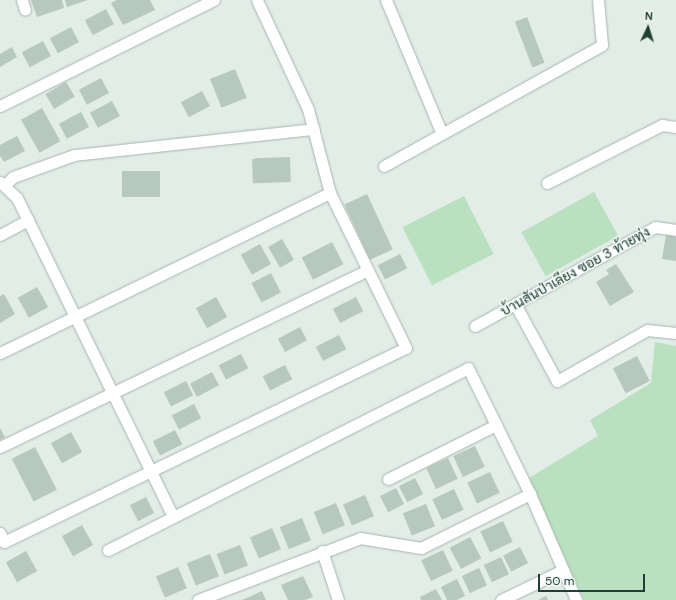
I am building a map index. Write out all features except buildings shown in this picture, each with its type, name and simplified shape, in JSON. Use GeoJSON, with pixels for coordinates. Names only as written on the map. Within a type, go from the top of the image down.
{"type":"FeatureCollection","features":[{"type":"Feature","properties":{"kind":"street"},"geometry":{"type":"LineString","coordinates":[[0,106],[214,0]]}},
{"type":"Feature","properties":{"kind":"street"},"geometry":{"type":"LineString","coordinates":[[0,533],[4,542],[406,348],[366,271],[330,194],[308,109],[257,0]]}},
{"type":"Feature","properties":{"kind":"street"},"geometry":{"type":"LineString","coordinates":[[386,0],[442,134]]}},
{"type":"Feature","properties":{"kind":"street"},"geometry":{"type":"LineString","coordinates":[[384,166],[602,45],[598,0]]}},
{"type":"Feature","properties":{"kind":"street"},"geometry":{"type":"LineString","coordinates":[[547,184],[662,125],[676,127]]}},
{"type":"Feature","properties":{"kind":"street"},"geometry":{"type":"LineString","coordinates":[[173,517],[111,395],[17,198],[3,183],[74,155],[314,129]]}},
{"type":"Feature","properties":{"kind":"street"},"geometry":{"type":"LineString","coordinates":[[0,353],[330,194]]}},
{"type":"Feature","properties":{"kind":"street"},"geometry":{"type":"LineString","coordinates":[[0,235],[28,220]]}},
{"type":"Feature","properties":{"kind":"street","name":"บ้านสันป่าเลียง ซอย 3 ท้ายทุ่ง"},"geometry":{"type":"LineString","coordinates":[[476,326],[655,227],[676,230]]}},
{"type":"Feature","properties":{"kind":"street"},"geometry":{"type":"LineString","coordinates":[[0,447],[111,395],[366,271]]}},
{"type":"Feature","properties":{"kind":"street"},"geometry":{"type":"LineString","coordinates":[[515,304],[557,381],[647,330],[676,333]]}},
{"type":"Feature","properties":{"kind":"street"},"geometry":{"type":"LineString","coordinates":[[108,550],[468,368],[530,494],[576,600]]}},
{"type":"Feature","properties":{"kind":"street"},"geometry":{"type":"LineString","coordinates":[[388,479],[496,425]]}},
{"type":"Feature","properties":{"kind":"street"},"geometry":{"type":"LineString","coordinates":[[198,600],[322,551],[360,538],[421,548],[530,494]]}},
{"type":"Feature","properties":{"kind":"street"},"geometry":{"type":"LineString","coordinates":[[322,551],[338,600]]}},
{"type":"Feature","properties":{"kind":"street"},"geometry":{"type":"LineString","coordinates":[[501,600],[563,570]]}},
{"type":"Feature","properties":{"kind":"green space"},"geometry":{"type":"Polygon","coordinates":[[[594,192],[618,236],[546,276],[521,232],[594,192]]]}},
{"type":"Feature","properties":{"kind":"green space"},"geometry":{"type":"Polygon","coordinates":[[[464,196],[494,254],[432,285],[403,227],[464,196]]]}},
{"type":"Feature","properties":{"kind":"green space"},"geometry":{"type":"Polygon","coordinates":[[[655,342],[676,346],[676,600],[584,600],[529,478],[598,436],[590,420],[651,383],[655,342]]]}}]}
